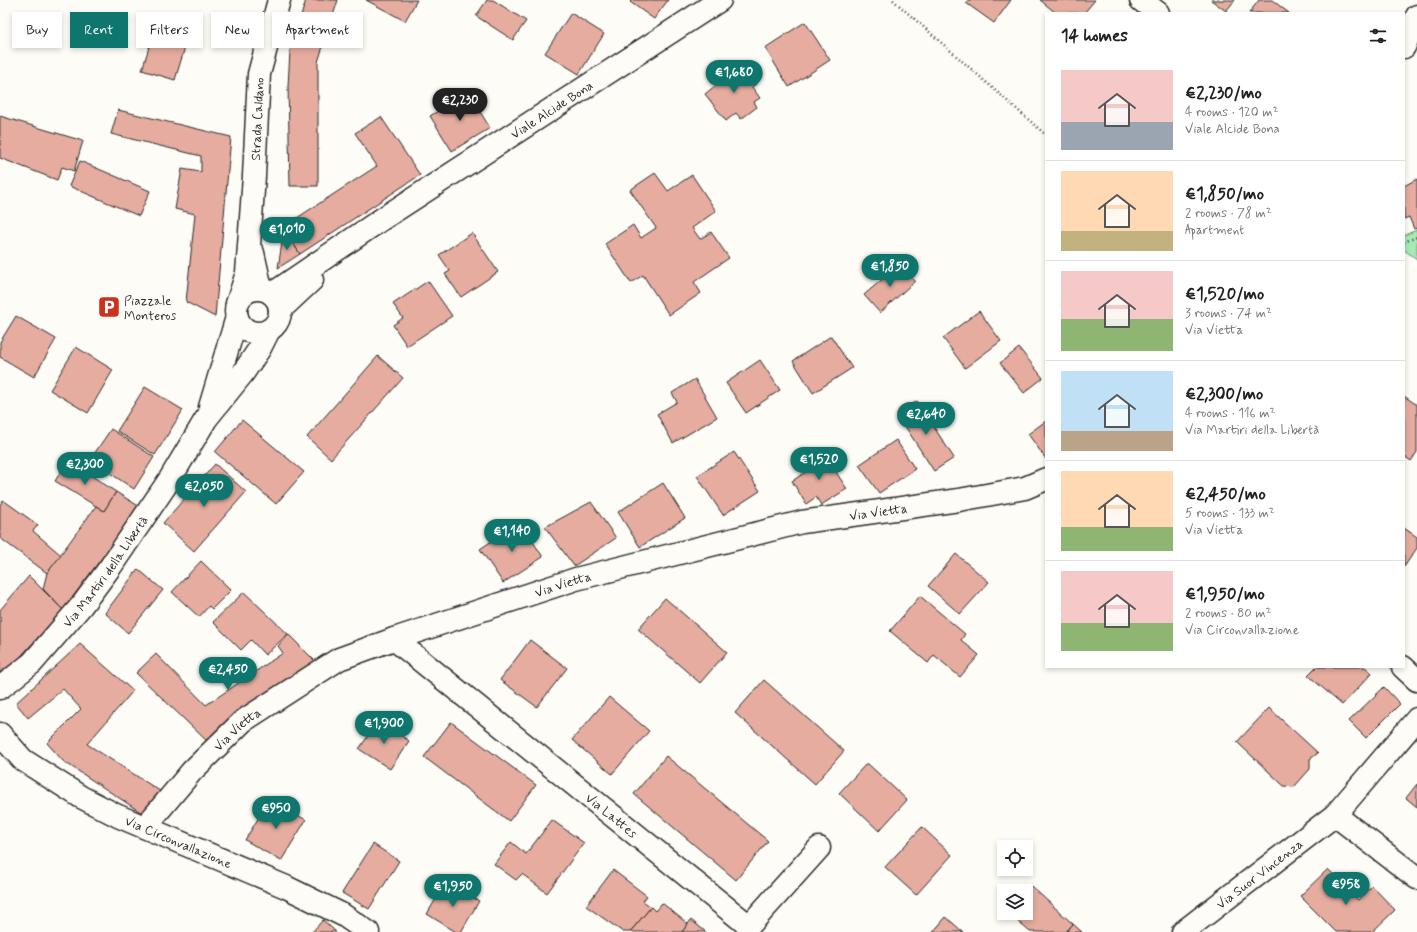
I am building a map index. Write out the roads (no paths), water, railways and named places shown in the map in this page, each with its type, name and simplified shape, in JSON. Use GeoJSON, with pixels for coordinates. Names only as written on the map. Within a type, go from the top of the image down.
{"type":"FeatureCollection","features":[{"type":"Feature","properties":{"kind":"street","name":"Strada Caldano"},"geometry":{"type":"LineString","coordinates":[[237,310],[246,273],[250,241],[259,74],[279,0]]}},
{"type":"Feature","properties":{"kind":"street","name":"Viale Alcide Bona"},"geometry":{"type":"LineString","coordinates":[[271,298],[328,265],[382,219],[720,0]]}},
{"type":"Feature","properties":{"kind":"street"},"geometry":{"type":"LineString","coordinates":[[1141,0],[1157,12]]}},
{"type":"Feature","properties":{"kind":"street"},"geometry":{"type":"LineString","coordinates":[[1405,45],[1417,16]]}},
{"type":"Feature","properties":{"kind":"street","name":"Strada Caldano"},"geometry":{"type":"LineString","coordinates":[[250,241],[271,298]]}},
{"type":"Feature","properties":{"kind":"street"},"geometry":{"type":"LineString","coordinates":[[254,290],[271,298],[277,322],[269,330],[262,333],[249,331],[244,328],[237,310],[247,292],[254,290]]}},
{"type":"Feature","properties":{"kind":"street","name":"Via Martiri della Libertà"},"geometry":{"type":"LineString","coordinates":[[206,419],[237,310]]}},
{"type":"Feature","properties":{"kind":"street","name":"Via Martiri della Libertà"},"geometry":{"type":"LineString","coordinates":[[0,688],[32,663],[82,605],[111,566],[170,479],[206,419],[243,373],[260,348],[269,330]]}},
{"type":"Feature","properties":{"kind":"street","name":"Via Vietta"},"geometry":{"type":"LineString","coordinates":[[145,827],[192,771],[243,721],[339,659],[394,639],[576,579],[802,522],[959,500],[1025,488],[1045,478]]}},
{"type":"Feature","properties":{"kind":"street","name":"Via Lattes"},"geometry":{"type":"LineString","coordinates":[[394,639],[749,926],[819,848]]}},
{"type":"Feature","properties":{"kind":"street"},"geometry":{"type":"LineString","coordinates":[[1404,668],[1417,680]]}},
{"type":"Feature","properties":{"kind":"street","name":"Via Suor Vincenza"},"geometry":{"type":"LineString","coordinates":[[1183,932],[1335,815],[1417,719]]}},
{"type":"Feature","properties":{"kind":"street","name":"Via Circonvallazione"},"geometry":{"type":"LineString","coordinates":[[0,734],[23,760],[81,797],[145,827],[286,887],[342,915],[368,932]]}},
{"type":"Feature","properties":{"kind":"street"},"geometry":{"type":"LineString","coordinates":[[1335,815],[1417,878]]}},
{"type":"Feature","properties":{"kind":"place","name":"Piazzale Monteros"},"geometry":{"type":"Point","coordinates":[109,307]}}]}
